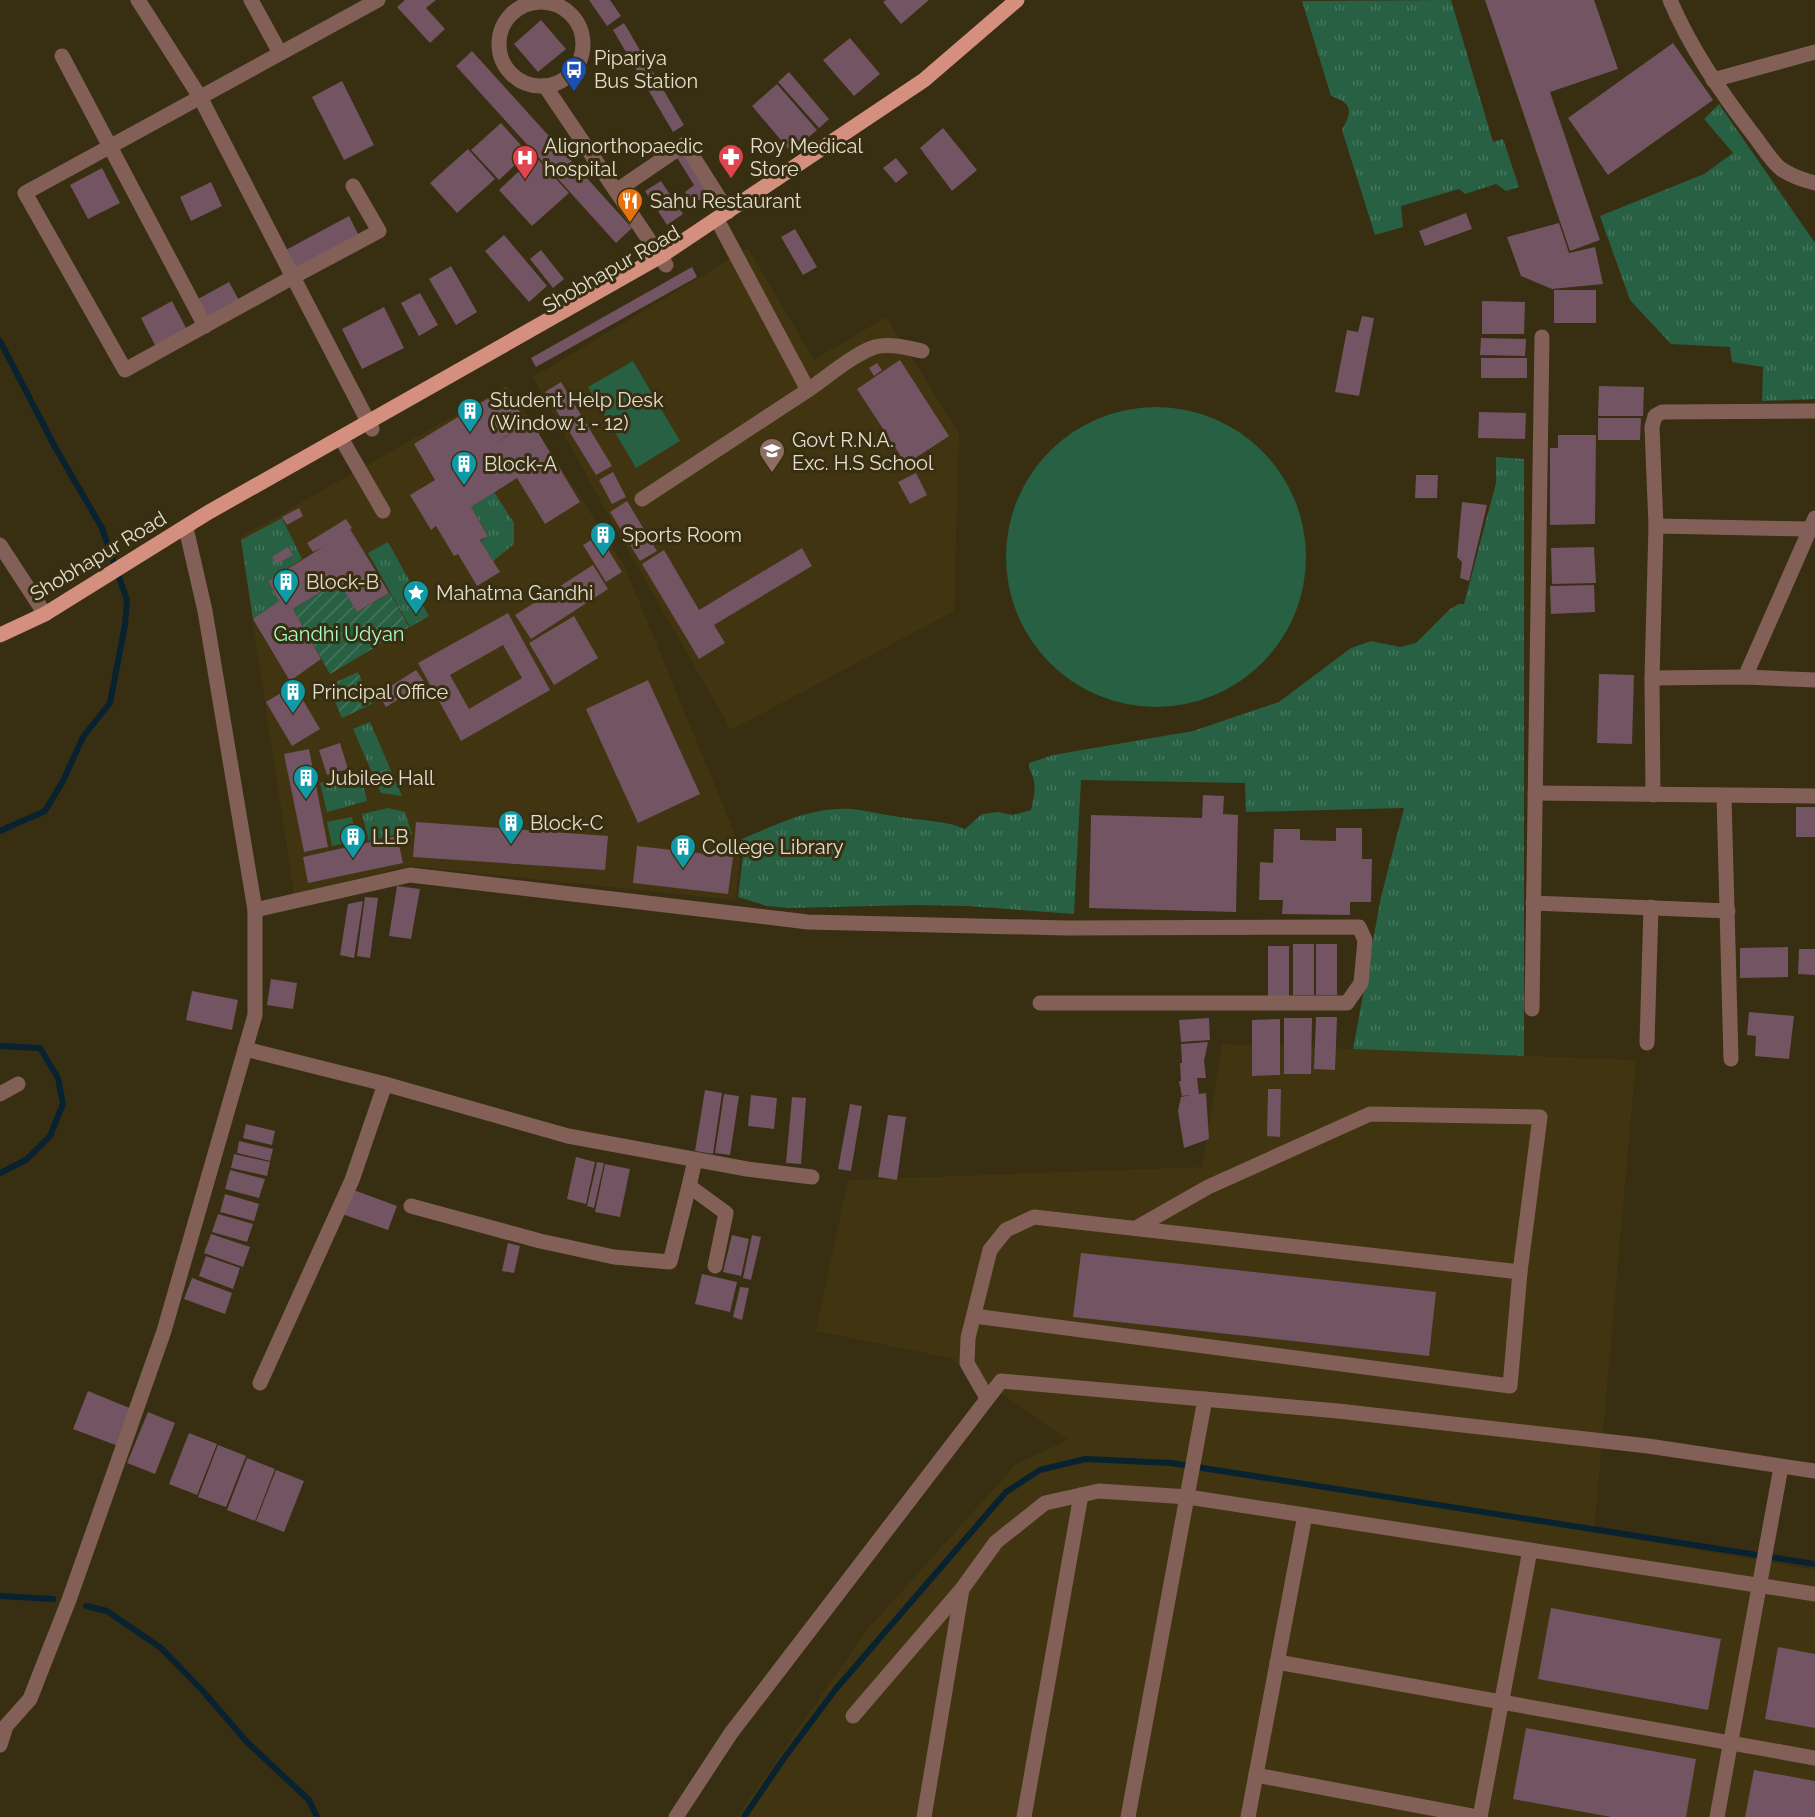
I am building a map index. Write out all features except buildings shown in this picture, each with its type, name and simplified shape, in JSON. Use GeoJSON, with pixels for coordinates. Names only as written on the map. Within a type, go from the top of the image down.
{"type":"FeatureCollection","features":[{"type":"Feature","properties":{"kind":"main road","name":"Shobhapur Road"},"geometry":{"type":"LineString","coordinates":[[663,261],[728,212],[924,80],[1017,0]]}},
{"type":"Feature","properties":{"kind":"main road","name":"Shobhapur Road"},"geometry":{"type":"LineString","coordinates":[[0,635],[45,615],[209,513],[721,227],[927,88],[1029,0]]}},
{"type":"Feature","properties":{"kind":"main road","name":"Shobhapur Road"},"geometry":{"type":"LineString","coordinates":[[186,528],[213,519],[345,445],[370,425]]}},
{"type":"Feature","properties":{"kind":"street"},"geometry":{"type":"LineString","coordinates":[[138,0],[200,97],[370,425]]}},
{"type":"Feature","properties":{"kind":"street"},"geometry":{"type":"LineString","coordinates":[[251,0],[280,53]]}},
{"type":"Feature","properties":{"kind":"street"},"geometry":{"type":"LineString","coordinates":[[353,186],[379,231],[125,369],[25,193],[280,53],[359,4],[378,0]]}},
{"type":"Feature","properties":{"kind":"street"},"geometry":{"type":"LineString","coordinates":[[1670,0],[1681,26],[1713,80],[1780,168],[1802,180],[1815,183]]}},
{"type":"Feature","properties":{"kind":"street"},"geometry":{"type":"LineString","coordinates":[[545,86],[559,82],[571,73],[579,62],[582,36],[578,24],[565,9],[546,2],[533,2],[521,6],[510,15],[502,28],[499,42],[501,56],[507,69],[518,79],[545,86],[663,261]]}},
{"type":"Feature","properties":{"kind":"street"},"geometry":{"type":"LineString","coordinates":[[1713,80],[1815,52]]}},
{"type":"Feature","properties":{"kind":"street"},"geometry":{"type":"LineString","coordinates":[[62,56],[205,326]]}},
{"type":"Feature","properties":{"kind":"street"},"geometry":{"type":"LineString","coordinates":[[616,191],[685,144],[728,212]]}},
{"type":"Feature","properties":{"kind":"street"},"geometry":{"type":"LineString","coordinates":[[721,227],[808,390]]}},
{"type":"Feature","properties":{"kind":"street"},"geometry":{"type":"LineString","coordinates":[[1532,1009],[1542,337]]}},
{"type":"Feature","properties":{"kind":"street"},"geometry":{"type":"LineString","coordinates":[[642,499],[859,355],[876,347],[892,346],[922,351]]}},
{"type":"Feature","properties":{"kind":"street"},"geometry":{"type":"LineString","coordinates":[[1653,795],[1652,678],[1656,526],[1652,427],[1655,416],[1662,412],[1815,411]]}},
{"type":"Feature","properties":{"kind":"street"},"geometry":{"type":"LineString","coordinates":[[345,445],[383,511]]}},
{"type":"Feature","properties":{"kind":"street"},"geometry":{"type":"LineString","coordinates":[[1656,526],[1812,524],[1745,677]]}},
{"type":"Feature","properties":{"kind":"street"},"geometry":{"type":"LineString","coordinates":[[0,1745],[6,1726],[30,1700],[160,1342],[255,1014],[255,910],[205,612],[186,528]]}},
{"type":"Feature","properties":{"kind":"street"},"geometry":{"type":"LineString","coordinates":[[0,544],[45,615]]}},
{"type":"Feature","properties":{"kind":"street"},"geometry":{"type":"LineString","coordinates":[[1652,678],[1745,677],[1815,680]]}},
{"type":"Feature","properties":{"kind":"street"},"geometry":{"type":"LineString","coordinates":[[1535,793],[1815,796]]}},
{"type":"Feature","properties":{"kind":"street"},"geometry":{"type":"LineString","coordinates":[[1724,796],[1731,1059]]}},
{"type":"Feature","properties":{"kind":"street"},"geometry":{"type":"LineString","coordinates":[[255,910],[410,875],[808,922],[1066,928],[1359,927],[1365,940],[1361,983],[1347,1003],[1040,1003]]}},
{"type":"Feature","properties":{"kind":"street"},"geometry":{"type":"LineString","coordinates":[[1533,903],[1728,911]]}},
{"type":"Feature","properties":{"kind":"street"},"geometry":{"type":"LineString","coordinates":[[1647,1043],[1651,907]]}},
{"type":"Feature","properties":{"kind":"street"},"geometry":{"type":"LineString","coordinates":[[245,1049],[385,1084],[568,1136],[747,1169],[812,1176]]}},
{"type":"Feature","properties":{"kind":"street"},"geometry":{"type":"LineString","coordinates":[[0,1094],[18,1084]]}},
{"type":"Feature","properties":{"kind":"street"},"geometry":{"type":"LineString","coordinates":[[260,1383],[352,1180],[385,1084]]}},
{"type":"Feature","properties":{"kind":"street"},"geometry":{"type":"LineString","coordinates":[[974,1316],[1510,1386],[1520,1272],[1540,1117],[1370,1114],[1208,1186],[1136,1228]]}},
{"type":"Feature","properties":{"kind":"street"},"geometry":{"type":"LineString","coordinates":[[411,1206],[540,1241],[614,1257],[670,1262],[695,1160]]}},
{"type":"Feature","properties":{"kind":"street"},"geometry":{"type":"LineString","coordinates":[[689,1186],[726,1213],[715,1266]]}},
{"type":"Feature","properties":{"kind":"street"},"geometry":{"type":"LineString","coordinates":[[987,1398],[967,1363],[968,1338],[990,1250],[1006,1230],[1034,1216],[1520,1272]]}},
{"type":"Feature","properties":{"kind":"street"},"geometry":{"type":"LineString","coordinates":[[676,1817],[731,1734],[1001,1381],[1338,1411],[1648,1446],[1815,1471]]}},
{"type":"Feature","properties":{"kind":"street"},"geometry":{"type":"LineString","coordinates":[[1128,1817],[1205,1399]]}},
{"type":"Feature","properties":{"kind":"street"},"geometry":{"type":"LineString","coordinates":[[1717,1817],[1781,1467]]}},
{"type":"Feature","properties":{"kind":"street"},"geometry":{"type":"LineString","coordinates":[[853,1716],[962,1589],[996,1542],[1045,1503],[1099,1491],[1188,1497],[1815,1594]]}},
{"type":"Feature","properties":{"kind":"street"},"geometry":{"type":"LineString","coordinates":[[1024,1817],[1081,1495]]}},
{"type":"Feature","properties":{"kind":"street"},"geometry":{"type":"LineString","coordinates":[[1248,1817],[1305,1515]]}},
{"type":"Feature","properties":{"kind":"street"},"geometry":{"type":"LineString","coordinates":[[1256,1775],[1479,1817],[1530,1550]]}},
{"type":"Feature","properties":{"kind":"street"},"geometry":{"type":"LineString","coordinates":[[924,1817],[962,1589]]}},
{"type":"Feature","properties":{"kind":"street"},"geometry":{"type":"LineString","coordinates":[[1277,1662],[1815,1758]]}},
{"type":"Feature","properties":{"kind":"shaded area","name":"Govt R.N.A. Exc. H.S School"},"geometry":{"type":"Polygon","coordinates":[[[748,248],[814,360],[886,317],[959,433],[954,611],[731,730],[608,515],[533,377],[748,248]]]}},
{"type":"Feature","properties":{"kind":"shaded area"},"geometry":{"type":"Polygon","coordinates":[[[508,385],[624,565],[741,849],[735,900],[409,866],[294,894],[240,537],[508,385]]]}},
{"type":"Feature","properties":{"kind":"shaded area"},"geometry":{"type":"Polygon","coordinates":[[[1222,1044],[1636,1060],[1594,1532],[1815,1570],[1815,1817],[737,1817],[866,1631],[1016,1464],[1068,1440],[950,1358],[816,1331],[848,1180],[1202,1167],[1222,1044]]]}},
{"type":"Feature","properties":{"kind":"green space"},"geometry":{"type":"Polygon","coordinates":[[[1451,0],[1493,142],[1503,139],[1519,187],[1506,191],[1496,184],[1465,194],[1459,189],[1401,206],[1403,227],[1375,235],[1342,130],[1349,113],[1347,105],[1331,96],[1302,1],[1451,0]]]}},
{"type":"Feature","properties":{"kind":"green space"},"geometry":{"type":"Polygon","coordinates":[[[1719,104],[1815,243],[1815,399],[1762,401],[1763,367],[1732,362],[1730,347],[1671,344],[1630,300],[1600,216],[1704,174],[1733,153],[1704,119],[1719,104]]]}},
{"type":"Feature","properties":{"kind":"green space"},"geometry":{"type":"Polygon","coordinates":[[[633,361],[680,441],[636,468],[588,387],[633,361]]]}},
{"type":"Feature","properties":{"kind":"green space"},"geometry":{"type":"Polygon","coordinates":[[[1141,407],[1171,407],[1200,413],[1227,424],[1251,441],[1272,462],[1289,486],[1300,513],[1306,542],[1306,572],[1300,601],[1289,628],[1272,652],[1251,673],[1227,690],[1200,701],[1171,707],[1141,707],[1112,701],[1085,690],[1061,673],[1040,652],[1023,628],[1012,601],[1006,572],[1006,542],[1012,513],[1023,486],[1040,462],[1061,441],[1085,424],[1112,413],[1141,407]]]}},
{"type":"Feature","properties":{"kind":"green space"},"geometry":{"type":"Polygon","coordinates":[[[1496,457],[1524,459],[1524,1056],[1353,1049],[1381,897],[1404,808],[1246,812],[1245,783],[1081,780],[1074,914],[967,906],[789,908],[767,906],[738,897],[744,848],[742,839],[782,822],[823,810],[852,809],[944,823],[965,829],[982,814],[998,812],[1013,815],[1031,810],[1034,788],[1029,763],[1053,755],[1193,731],[1279,702],[1351,648],[1371,641],[1400,647],[1416,643],[1450,609],[1464,604],[1496,483],[1496,457]]]}},
{"type":"Feature","properties":{"kind":"green space"},"geometry":{"type":"Polygon","coordinates":[[[494,492],[514,523],[514,544],[493,561],[481,541],[488,535],[471,507],[494,492]]]}},
{"type":"Feature","properties":{"kind":"green space"},"geometry":{"type":"Polygon","coordinates":[[[282,518],[302,559],[268,581],[279,601],[253,619],[241,540],[282,518]]]}},
{"type":"Feature","properties":{"kind":"green space"},"geometry":{"type":"Polygon","coordinates":[[[388,542],[429,616],[410,627],[368,553],[388,542]]]}},
{"type":"Feature","properties":{"kind":"green space","name":"Gandhi Udyan"},"geometry":{"type":"Polygon","coordinates":[[[338,581],[357,612],[390,593],[409,627],[330,674],[293,609],[338,581]]]}},
{"type":"Feature","properties":{"kind":"green space"},"geometry":{"type":"Polygon","coordinates":[[[358,672],[372,704],[342,718],[331,692],[336,689],[334,683],[358,672]]]}},
{"type":"Feature","properties":{"kind":"green space"},"geometry":{"type":"Polygon","coordinates":[[[370,722],[402,796],[381,793],[353,729],[370,722]]]}},
{"type":"Feature","properties":{"kind":"green space"},"geometry":{"type":"Polygon","coordinates":[[[360,772],[367,801],[327,812],[320,783],[360,772]]]}},
{"type":"Feature","properties":{"kind":"green space"},"geometry":{"type":"Polygon","coordinates":[[[388,808],[405,812],[412,834],[398,834],[369,841],[362,814],[388,808]]]}},
{"type":"Feature","properties":{"kind":"green space"},"geometry":{"type":"Polygon","coordinates":[[[352,817],[357,841],[332,846],[327,822],[352,817]]]}},
{"type":"Feature","properties":{"kind":"waterway"},"geometry":{"type":"LineString","coordinates":[[0,341],[55,447],[102,528],[127,600],[125,625],[110,703],[83,737],[63,781],[45,811],[0,831]]}},
{"type":"Feature","properties":{"kind":"waterway"},"geometry":{"type":"LineString","coordinates":[[0,1046],[40,1048],[58,1078],[63,1104],[50,1136],[26,1160],[0,1173]]}},
{"type":"Feature","properties":{"kind":"waterway"},"geometry":{"type":"LineString","coordinates":[[744,1817],[835,1690],[1006,1492],[1040,1470],[1085,1459],[1171,1463],[1815,1564]]}},
{"type":"Feature","properties":{"kind":"waterway"},"geometry":{"type":"LineString","coordinates":[[0,1596],[53,1599]]}},
{"type":"Feature","properties":{"kind":"waterway"},"geometry":{"type":"LineString","coordinates":[[86,1606],[107,1611],[161,1648],[202,1690],[247,1742],[309,1800],[317,1817]]}},
{"type":"Feature","properties":{"kind":"place","name":"Pipariya Bus Station"},"geometry":{"type":"Point","coordinates":[574,93]}},
{"type":"Feature","properties":{"kind":"place","name":"Roy Medical Store"},"geometry":{"type":"Point","coordinates":[731,180]}},
{"type":"Feature","properties":{"kind":"place","name":"Alignorthopaedic hospital"},"geometry":{"type":"Point","coordinates":[525,181]}},
{"type":"Feature","properties":{"kind":"place","name":"Sahu Restaurant"},"geometry":{"type":"Point","coordinates":[630,224]}},
{"type":"Feature","properties":{"kind":"place","name":"Student Help Desk (Window 1 - 12)"},"geometry":{"type":"Point","coordinates":[470,434]}},
{"type":"Feature","properties":{"kind":"place","name":"Govt R.N.A. Exc. H.S School"},"geometry":{"type":"Point","coordinates":[772,474]}},
{"type":"Feature","properties":{"kind":"place","name":"Block-A"},"geometry":{"type":"Point","coordinates":[464,487]}},
{"type":"Feature","properties":{"kind":"place","name":"Sports Room"},"geometry":{"type":"Point","coordinates":[603,558]}},
{"type":"Feature","properties":{"kind":"place","name":"Block-B"},"geometry":{"type":"Point","coordinates":[286,605]}},
{"type":"Feature","properties":{"kind":"place","name":"Mahatma Gandhi"},"geometry":{"type":"Point","coordinates":[416,616]}},
{"type":"Feature","properties":{"kind":"place","name":"Principal Office"},"geometry":{"type":"Point","coordinates":[293,715]}},
{"type":"Feature","properties":{"kind":"place","name":"Jubilee Hall"},"geometry":{"type":"Point","coordinates":[306,801]}},
{"type":"Feature","properties":{"kind":"place","name":"Block-C"},"geometry":{"type":"Point","coordinates":[511,846]}},
{"type":"Feature","properties":{"kind":"place","name":"LLB"},"geometry":{"type":"Point","coordinates":[353,860]}},
{"type":"Feature","properties":{"kind":"place","name":"College Library"},"geometry":{"type":"Point","coordinates":[683,870]}}]}
